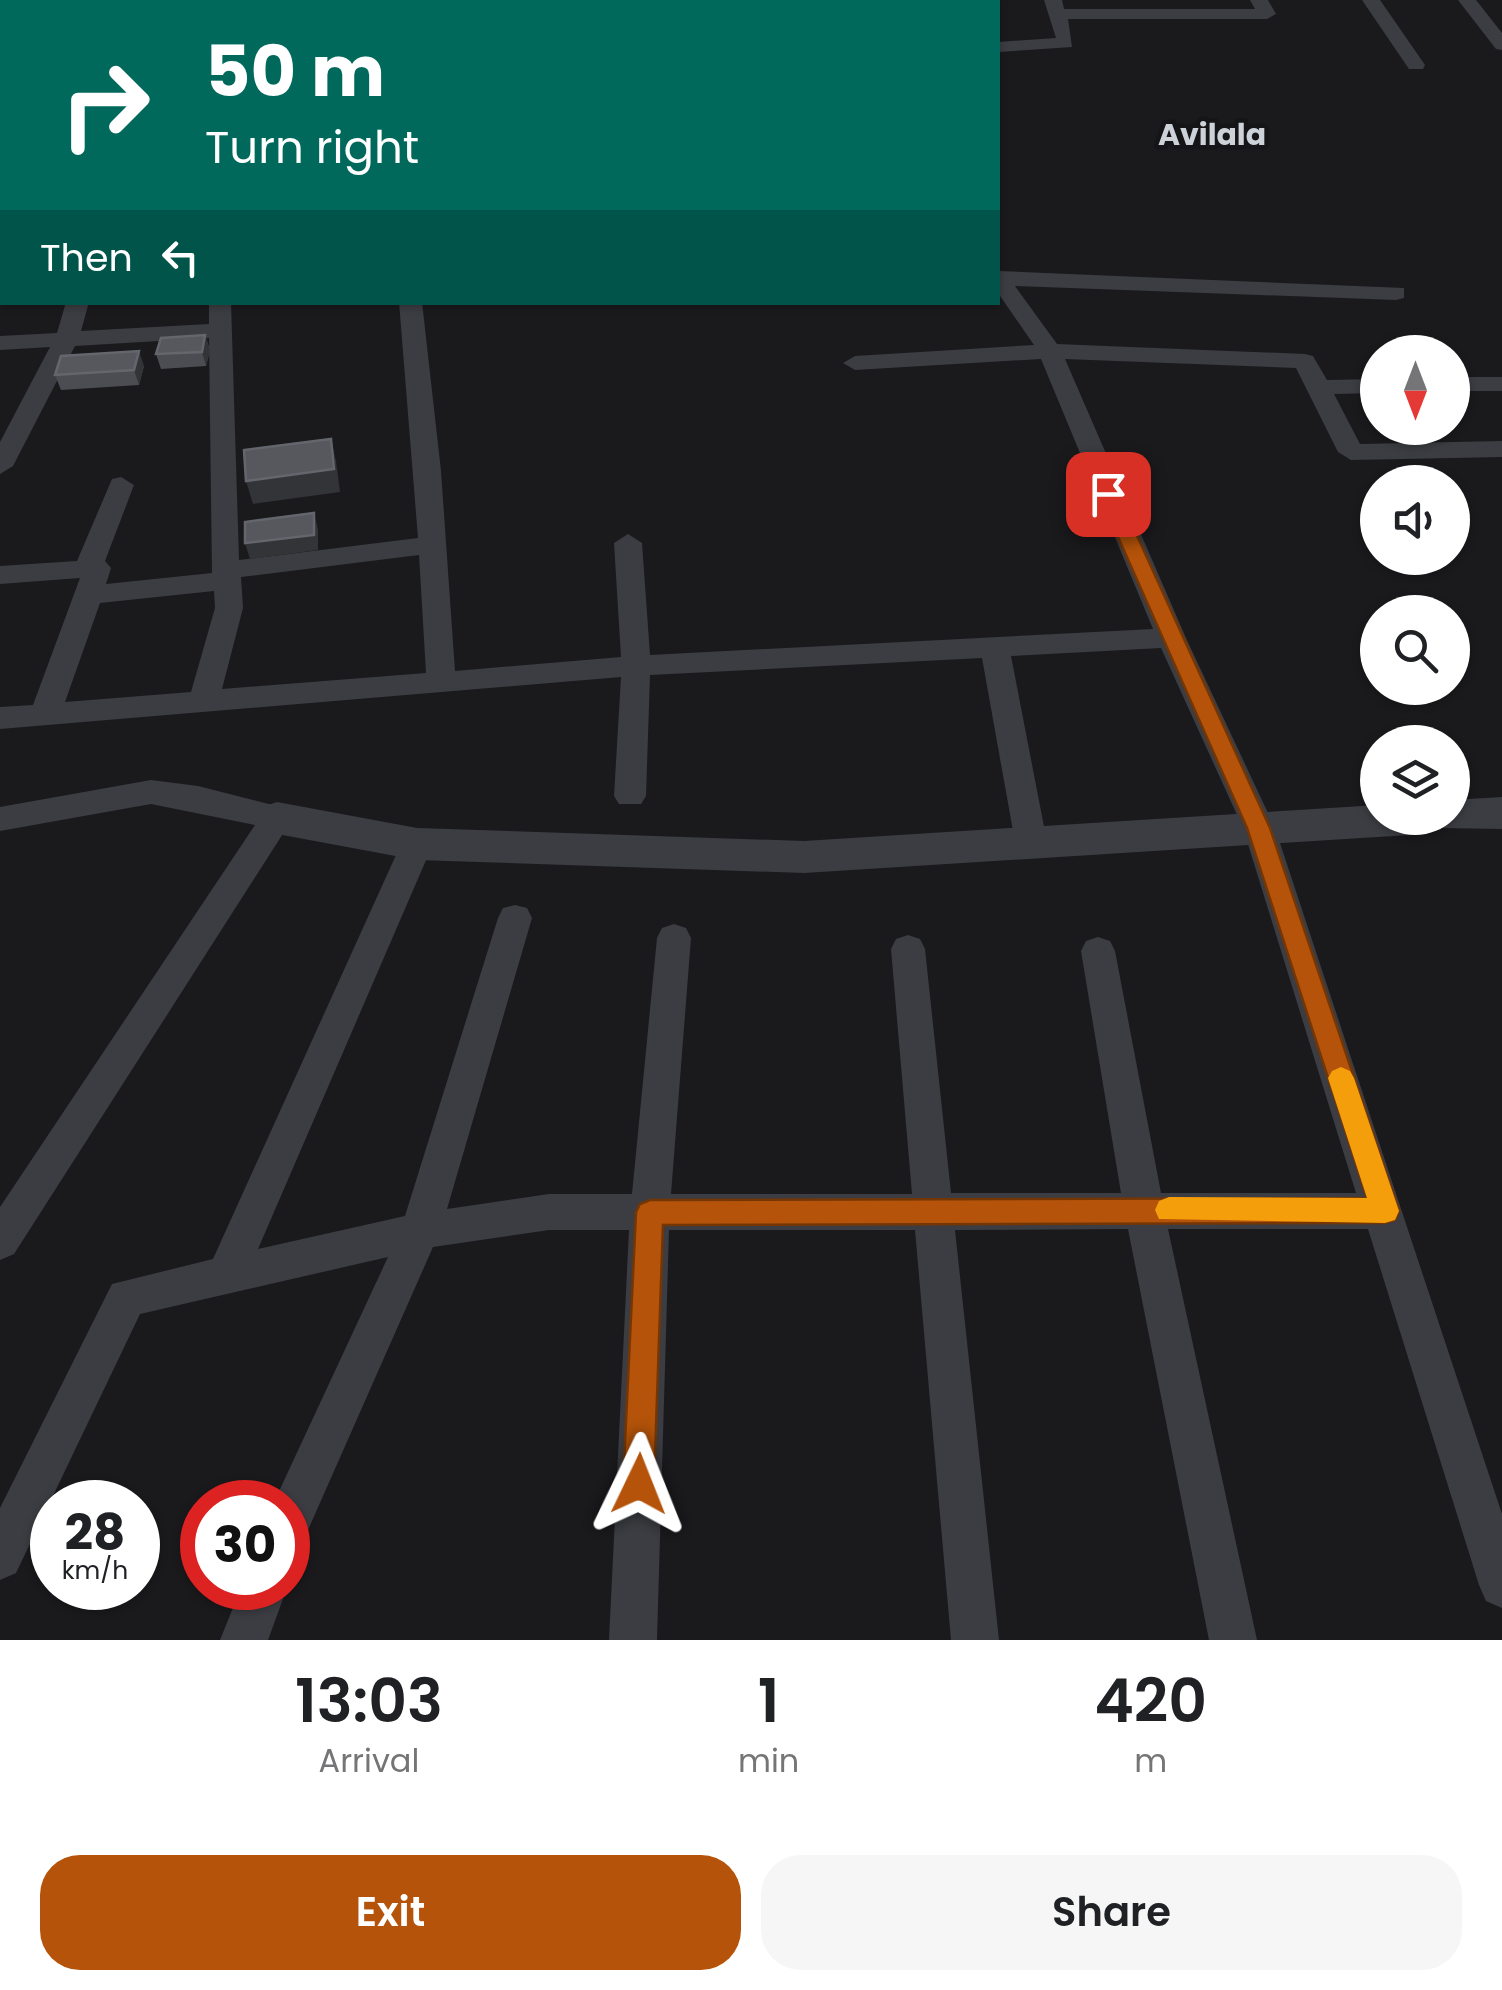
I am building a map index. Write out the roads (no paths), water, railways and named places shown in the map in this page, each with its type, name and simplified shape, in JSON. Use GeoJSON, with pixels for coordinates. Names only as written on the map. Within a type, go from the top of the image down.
{"type":"FeatureCollection","features":[{"type":"Feature","properties":{"kind":"street"},"geometry":{"type":"LineString","coordinates":[[1000,46],[1066,43],[1056,7],[1268,14],[1259,0]]}},
{"type":"Feature","properties":{"kind":"street"},"geometry":{"type":"LineString","coordinates":[[1371,0],[1416,65]]}},
{"type":"Feature","properties":{"kind":"street"},"geometry":{"type":"LineString","coordinates":[[1467,0],[1502,45]]}},
{"type":"Feature","properties":{"kind":"street"},"geometry":{"type":"LineString","coordinates":[[1000,279],[1396,293]]}},
{"type":"Feature","properties":{"kind":"street"},"geometry":{"type":"LineString","coordinates":[[1000,282],[1050,351],[1171,638],[1259,828],[1385,1211],[1502,1586]]}},
{"type":"Feature","properties":{"kind":"street"},"geometry":{"type":"LineString","coordinates":[[0,466],[66,340],[77,305]]}},
{"type":"Feature","properties":{"kind":"street"},"geometry":{"type":"LineString","coordinates":[[410,305],[433,545],[441,682]]}},
{"type":"Feature","properties":{"kind":"street"},"geometry":{"type":"LineString","coordinates":[[0,342],[66,340],[220,316],[229,608],[204,699]]}},
{"type":"Feature","properties":{"kind":"street"},"geometry":{"type":"LineString","coordinates":[[855,363],[1050,351],[1305,360],[1322,386],[1351,452],[1502,450]]}},
{"type":"Feature","properties":{"kind":"street"},"geometry":{"type":"LineString","coordinates":[[1470,384],[1502,384]]}},
{"type":"Feature","properties":{"kind":"street"},"geometry":{"type":"LineString","coordinates":[[1322,386],[1360,386]]}},
{"type":"Feature","properties":{"kind":"street"},"geometry":{"type":"LineString","coordinates":[[45,714],[121,484]]}},
{"type":"Feature","properties":{"kind":"street"},"geometry":{"type":"LineString","coordinates":[[628,543],[636,666],[630,796]]}},
{"type":"Feature","properties":{"kind":"street"},"geometry":{"type":"LineString","coordinates":[[0,575],[88,582],[226,575],[433,545]]}},
{"type":"Feature","properties":{"kind":"street"},"geometry":{"type":"LineString","coordinates":[[0,718],[636,666],[1171,638]]}},
{"type":"Feature","properties":{"kind":"street"},"geometry":{"type":"LineString","coordinates":[[995,647],[1031,842]]}},
{"type":"Feature","properties":{"kind":"street"},"geometry":{"type":"LineString","coordinates":[[0,819],[151,792],[198,798],[277,818],[417,844],[804,856],[1360,822]]}},
{"type":"Feature","properties":{"kind":"street"},"geometry":{"type":"LineString","coordinates":[[1470,815],[1502,813]]}},
{"type":"Feature","properties":{"kind":"street"},"geometry":{"type":"LineString","coordinates":[[0,1240],[277,818]]}},
{"type":"Feature","properties":{"kind":"street"},"geometry":{"type":"LineString","coordinates":[[226,1275],[417,844]]}},
{"type":"Feature","properties":{"kind":"street"},"geometry":{"type":"LineString","coordinates":[[307,1480],[420,1231],[515,918]]}},
{"type":"Feature","properties":{"kind":"street"},"geometry":{"type":"LineString","coordinates":[[632,1640],[650,1212],[674,938]]}},
{"type":"Feature","properties":{"kind":"street"},"geometry":{"type":"LineString","coordinates":[[908,949],[976,1640]]}},
{"type":"Feature","properties":{"kind":"street"},"geometry":{"type":"LineString","coordinates":[[1098,952],[1144,1210],[1234,1640]]}},
{"type":"Feature","properties":{"kind":"street"},"geometry":{"type":"LineString","coordinates":[[0,1557],[127,1298],[420,1231],[548,1212],[1385,1211]]}},
{"type":"Feature","properties":{"kind":"street"},"geometry":{"type":"LineString","coordinates":[[244,1640],[256,1610]]}},
{"type":"Feature","properties":{"kind":"district","name":"Avilala"},"geometry":{"type":"Point","coordinates":[1212,135]}}]}
